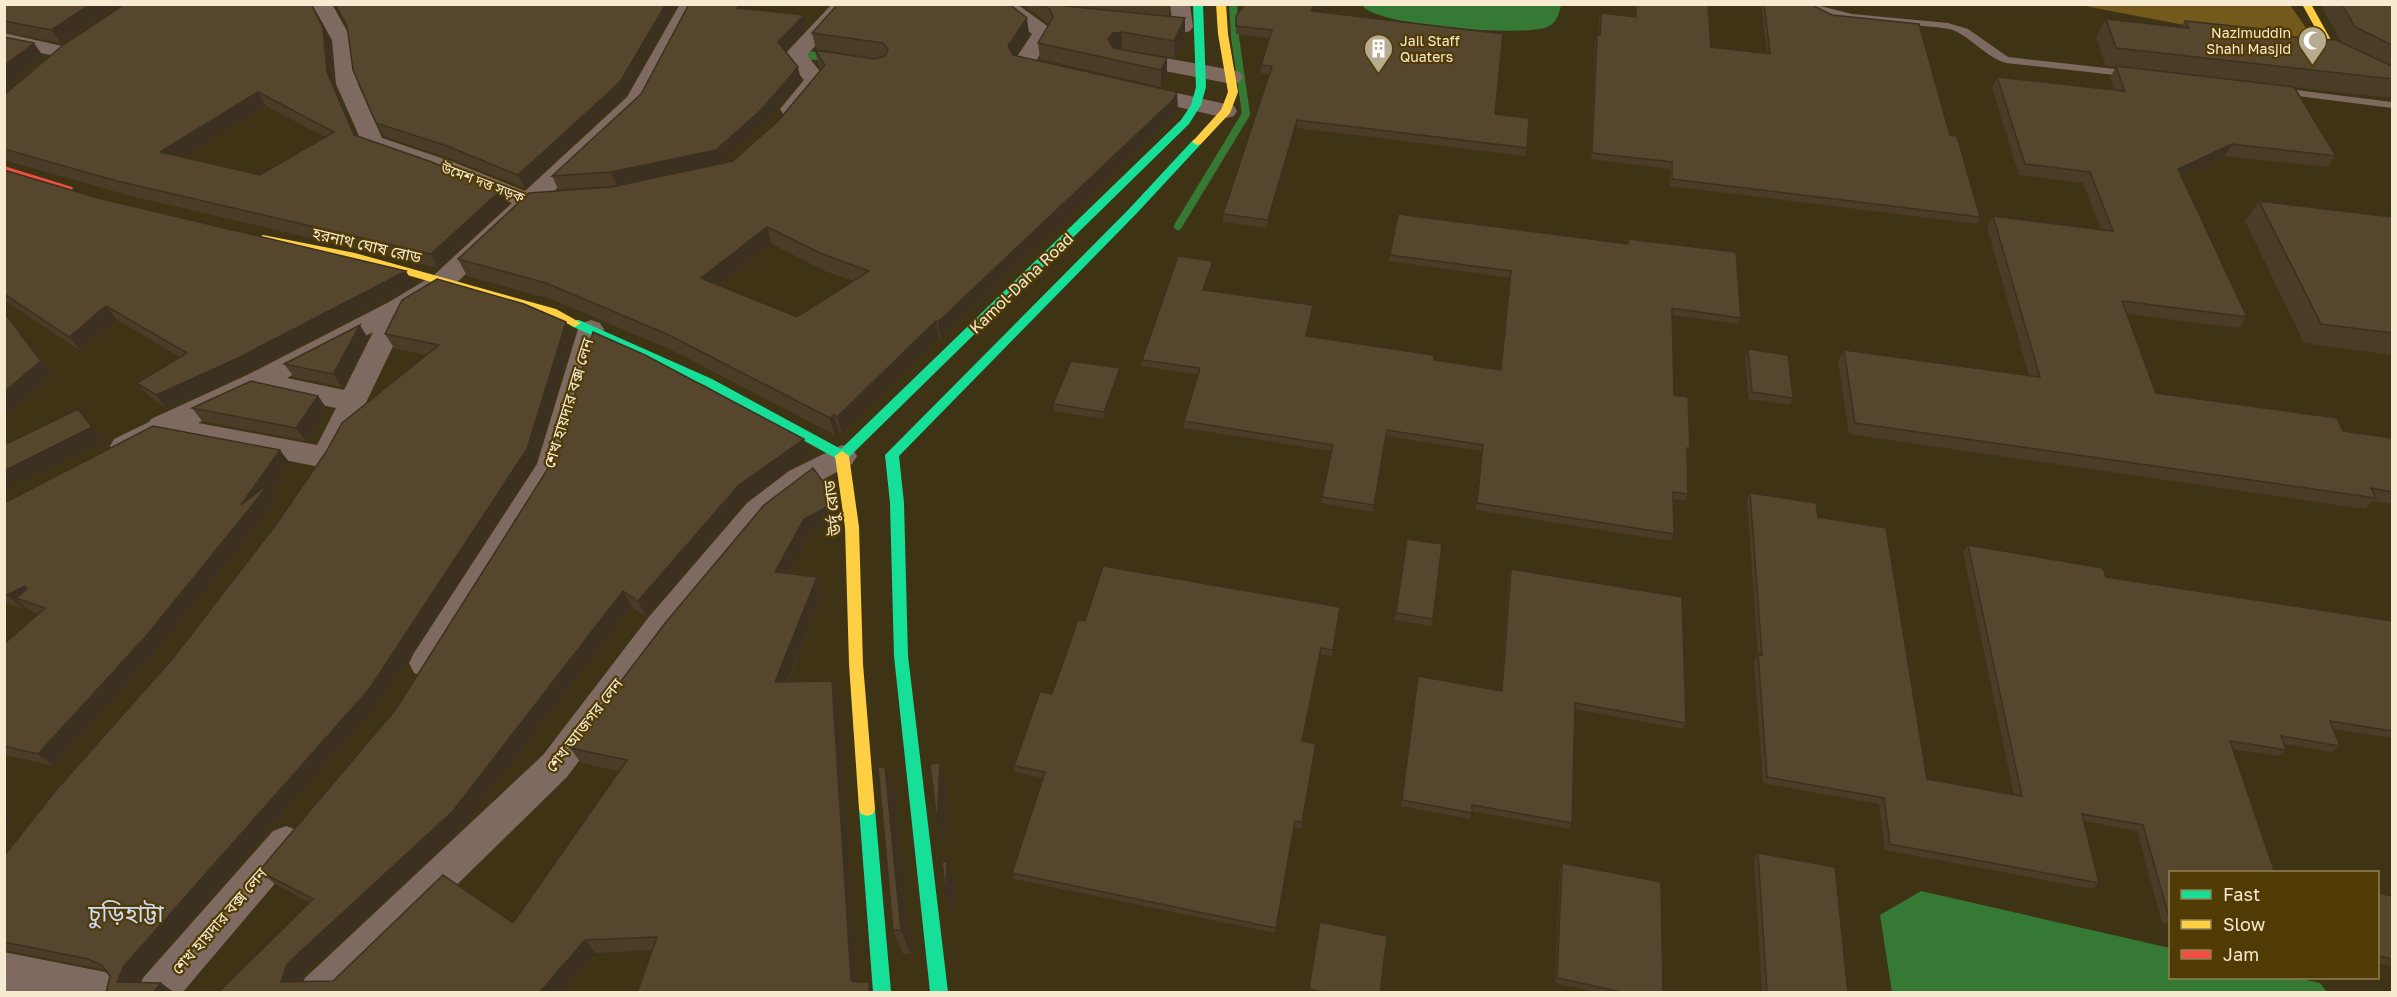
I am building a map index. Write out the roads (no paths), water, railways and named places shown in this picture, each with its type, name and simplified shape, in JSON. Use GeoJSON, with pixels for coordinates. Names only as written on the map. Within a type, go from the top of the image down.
{"type":"FeatureCollection","features":[{"type":"Feature","properties":{"kind":"main road"},"geometry":{"type":"LineString","coordinates":[[1198,4],[1215,94]]}},
{"type":"Feature","properties":{"kind":"main road"},"geometry":{"type":"LineString","coordinates":[[2306,4],[2332,51],[2392,81]]}},
{"type":"Feature","properties":{"kind":"main road"},"geometry":{"type":"LineString","coordinates":[[1215,94],[1223,34],[1218,5]]}},
{"type":"Feature","properties":{"kind":"main road","name":"Kamol-Daha Road"},"geometry":{"type":"LineString","coordinates":[[849,449],[1215,94]]}},
{"type":"Feature","properties":{"kind":"main road","name":"Kamol-Daha Road"},"geometry":{"type":"LineString","coordinates":[[883,452],[1215,94]]}},
{"type":"Feature","properties":{"kind":"main road"},"geometry":{"type":"LineString","coordinates":[[4,169],[78,192]]}},
{"type":"Feature","properties":{"kind":"main road","name":"হরনাথ ঘোষ রোড"},"geometry":{"type":"LineString","coordinates":[[244,234],[355,257],[443,280]]}},
{"type":"Feature","properties":{"kind":"main road","name":"উর্দু রোড"},"geometry":{"type":"LineString","coordinates":[[443,280],[552,312],[849,449],[856,664],[882,993]]}},
{"type":"Feature","properties":{"kind":"main road"},"geometry":{"type":"LineString","coordinates":[[849,449],[883,452],[890,489],[902,656],[939,993]]}},
{"type":"Feature","properties":{"kind":"street","name":"উমেশ দত্ত সড়ক"},"geometry":{"type":"LineString","coordinates":[[322,4],[342,40],[347,84],[372,142],[445,167],[528,201],[573,198]]}},
{"type":"Feature","properties":{"kind":"street"},"geometry":{"type":"LineString","coordinates":[[99,459],[161,426],[257,382],[398,308],[443,280],[636,101],[690,4]]}},
{"type":"Feature","properties":{"kind":"street"},"geometry":{"type":"LineString","coordinates":[[795,55],[843,4]]}},
{"type":"Feature","properties":{"kind":"street"},"geometry":{"type":"LineString","coordinates":[[1003,4],[1043,32],[1023,64],[1069,75]]}},
{"type":"Feature","properties":{"kind":"street"},"geometry":{"type":"LineString","coordinates":[[1131,21],[1183,27],[1180,4]]}},
{"type":"Feature","properties":{"kind":"street"},"geometry":{"type":"LineString","coordinates":[[1153,24],[1131,58],[1215,94]]}},
{"type":"Feature","properties":{"kind":"street"},"geometry":{"type":"LineString","coordinates":[[4,39],[64,52]]}},
{"type":"Feature","properties":{"kind":"street"},"geometry":{"type":"LineString","coordinates":[[47,67],[64,52],[83,40]]}},
{"type":"Feature","properties":{"kind":"street"},"geometry":{"type":"LineString","coordinates":[[795,55],[831,60]]}},
{"type":"Feature","properties":{"kind":"street"},"geometry":{"type":"LineString","coordinates":[[781,122],[816,80],[795,55]]}},
{"type":"Feature","properties":{"kind":"street"},"geometry":{"type":"LineString","coordinates":[[1115,86],[1215,94]]}},
{"type":"Feature","properties":{"kind":"street"},"geometry":{"type":"LineString","coordinates":[[306,485],[326,457],[398,308]]}},
{"type":"Feature","properties":{"kind":"street","name":"শেখ হায়দার বক্স লেন"},"geometry":{"type":"LineString","coordinates":[[407,693],[551,466],[591,329]]}},
{"type":"Feature","properties":{"kind":"street"},"geometry":{"type":"LineString","coordinates":[[257,382],[354,402]]}},
{"type":"Feature","properties":{"kind":"street"},"geometry":{"type":"LineString","coordinates":[[161,426],[326,457]]}},
{"type":"Feature","properties":{"kind":"street","name":"শেখ আজগর লেন"},"geometry":{"type":"LineString","coordinates":[[319,993],[555,766],[660,627],[758,511],[799,479],[849,449]]}},
{"type":"Feature","properties":{"kind":"street","name":"শেখ হায়দার বক্স লেন"},"geometry":{"type":"LineString","coordinates":[[157,993],[307,819]]}},
{"type":"Feature","properties":{"kind":"street"},"geometry":{"type":"LineString","coordinates":[[4,970],[105,993]]}},
{"type":"Feature","properties":{"kind":"lane"},"geometry":{"type":"LineString","coordinates":[[1803,4],[1811,10],[1837,15],[1948,26],[1967,31],[1997,56],[2006,60],[2147,76]]}},
{"type":"Feature","properties":{"kind":"lane"},"geometry":{"type":"LineString","coordinates":[[2264,89],[2392,105]]}},
{"type":"Feature","properties":{"kind":"waterway"},"geometry":{"type":"LineString","coordinates":[[1178,226],[1246,114],[1235,37],[1233,4]]}},
{"type":"Feature","properties":{"kind":"waterway"},"geometry":{"type":"LineString","coordinates":[[799,54],[831,58]]}},
{"type":"Feature","properties":{"kind":"place","name":"Nazimuddin Shahi Masjid"},"geometry":{"type":"Point","coordinates":[2312,66]}},
{"type":"Feature","properties":{"kind":"place","name":"Jail Staff Quaters"},"geometry":{"type":"Point","coordinates":[1379,74]}},
{"type":"Feature","properties":{"kind":"district","name":"চুড়িহাট্টা"},"geometry":{"type":"Point","coordinates":[126,912]}}]}
